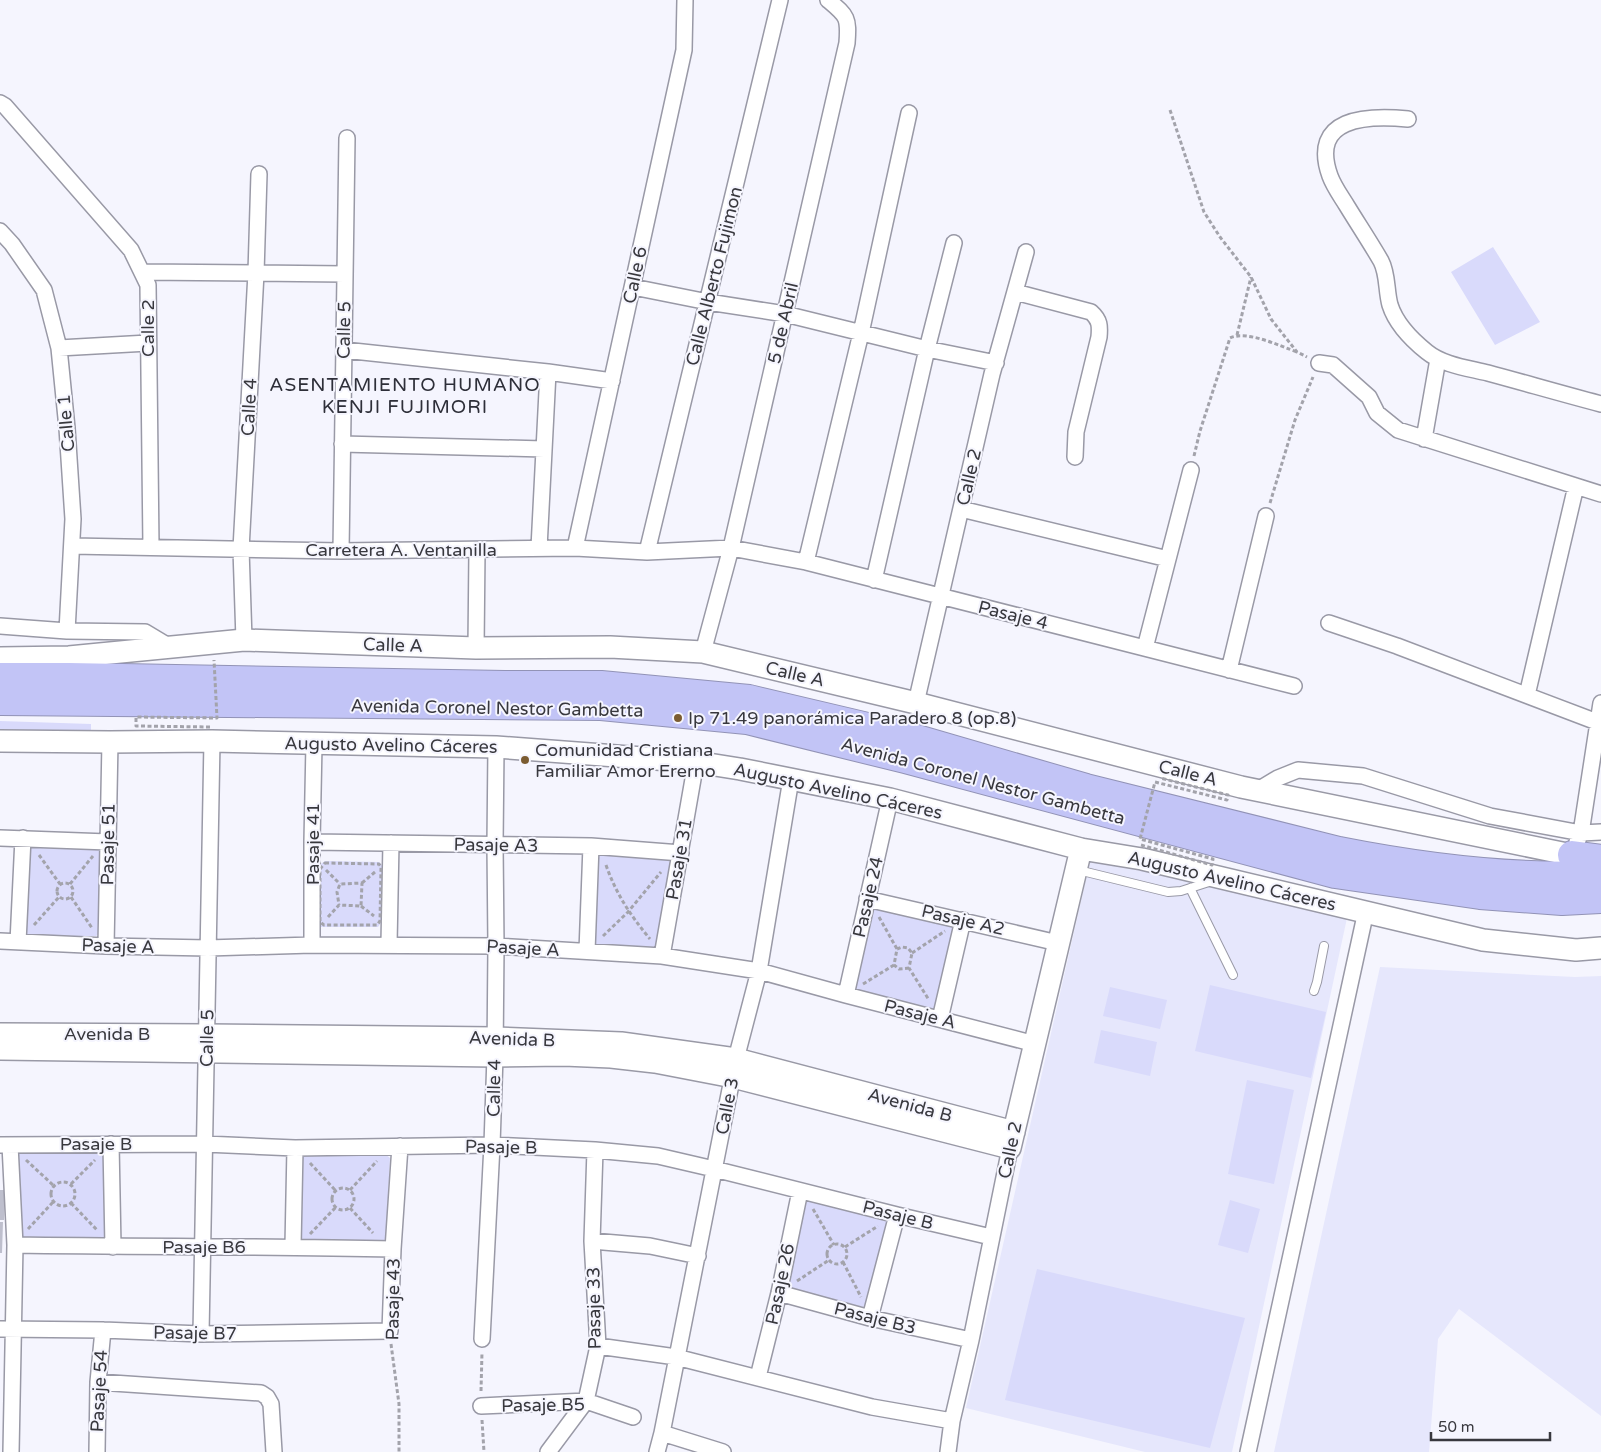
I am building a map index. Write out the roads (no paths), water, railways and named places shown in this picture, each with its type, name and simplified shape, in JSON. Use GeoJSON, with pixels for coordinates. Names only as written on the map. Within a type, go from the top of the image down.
{"type":"FeatureCollection","features":[{"type":"Feature","properties":{"kind":"highway","name":"Avenida Coronel Nestor Gambetta"},"geometry":{"type":"LineString","coordinates":[[0,677],[601,686],[749,699],[910,737],[1086,788],[1339,851],[1481,873],[1559,877],[1601,875]]}},
{"type":"Feature","properties":{"kind":"highway","name":"Avenida Coronel Nestor Gambetta"},"geometry":{"type":"LineString","coordinates":[[0,701],[601,706],[747,720],[905,759],[1335,874],[1480,895],[1562,900],[1601,900]]}},
{"type":"Feature","properties":{"kind":"highway"},"geometry":{"type":"LineString","coordinates":[[1577,844],[1601,859]]}},
{"type":"Feature","properties":{"kind":"street","name":"Calle 6"},"geometry":{"type":"LineString","coordinates":[[575,548],[684,50],[685,0]]}},
{"type":"Feature","properties":{"kind":"street","name":"Calle Alberto Fujimon"},"geometry":{"type":"LineString","coordinates":[[647,552],[780,0]]}},
{"type":"Feature","properties":{"kind":"street","name":"5 de Abril"},"geometry":{"type":"LineString","coordinates":[[703,652],[731,548],[848,43],[848,28],[845,15],[828,0]]}},
{"type":"Feature","properties":{"kind":"street","name":"Calle 2"},"geometry":{"type":"LineString","coordinates":[[0,103],[5,106],[131,250],[148,285],[151,547]]}},
{"type":"Feature","properties":{"kind":"street"},"geometry":{"type":"LineString","coordinates":[[806,562],[861,333],[909,114]]}},
{"type":"Feature","properties":{"kind":"street"},"geometry":{"type":"LineString","coordinates":[[1408,119],[1377,118],[1348,123],[1332,133],[1326,143],[1325,153],[1327,165],[1335,186],[1382,263],[1388,285],[1390,305],[1400,324],[1415,341],[1438,360],[1601,404]]}},
{"type":"Feature","properties":{"kind":"street","name":"Calle 5"},"geometry":{"type":"LineString","coordinates":[[341,552],[347,138]]}},
{"type":"Feature","properties":{"kind":"street","name":"Calle 4"},"geometry":{"type":"LineString","coordinates":[[244,640],[241,549],[256,273],[259,174]]}},
{"type":"Feature","properties":{"kind":"street","name":"Calle 1"},"geometry":{"type":"LineString","coordinates":[[0,231],[12,244],[44,290],[59,348],[73,519],[67,631]]}},
{"type":"Feature","properties":{"kind":"street"},"geometry":{"type":"LineString","coordinates":[[874,580],[927,349],[954,243]]}},
{"type":"Feature","properties":{"kind":"street","name":"Calle 2"},"geometry":{"type":"LineString","coordinates":[[916,703],[992,374],[1026,252]]}},
{"type":"Feature","properties":{"kind":"street"},"geometry":{"type":"LineString","coordinates":[[142,272],[345,274]]}},
{"type":"Feature","properties":{"kind":"street"},"geometry":{"type":"LineString","coordinates":[[633,287],[708,302],[785,314],[927,349],[996,363]]}},
{"type":"Feature","properties":{"kind":"street"},"geometry":{"type":"LineString","coordinates":[[1015,292],[1091,312],[1097,318],[1100,326],[1099,338],[1076,432],[1075,457]]}},
{"type":"Feature","properties":{"kind":"street"},"geometry":{"type":"LineString","coordinates":[[59,348],[148,343]]}},
{"type":"Feature","properties":{"kind":"street"},"geometry":{"type":"LineString","coordinates":[[344,350],[548,372],[612,381]]}},
{"type":"Feature","properties":{"kind":"street"},"geometry":{"type":"LineString","coordinates":[[1424,439],[1438,360]]}},
{"type":"Feature","properties":{"kind":"street"},"geometry":{"type":"LineString","coordinates":[[1319,363],[1333,365],[1369,396],[1378,414],[1398,430],[1601,494]]}},
{"type":"Feature","properties":{"kind":"street"},"geometry":{"type":"LineString","coordinates":[[539,548],[548,372]]}},
{"type":"Feature","properties":{"kind":"street"},"geometry":{"type":"LineString","coordinates":[[342,444],[544,449]]}},
{"type":"Feature","properties":{"kind":"street"},"geometry":{"type":"LineString","coordinates":[[1145,648],[1191,470]]}},
{"type":"Feature","properties":{"kind":"street"},"geometry":{"type":"LineString","coordinates":[[1527,695],[1576,486]]}},
{"type":"Feature","properties":{"kind":"street"},"geometry":{"type":"LineString","coordinates":[[961,509],[1168,559]]}},
{"type":"Feature","properties":{"kind":"street"},"geometry":{"type":"LineString","coordinates":[[1229,670],[1266,516]]}},
{"type":"Feature","properties":{"kind":"street","name":"Carretera A. Ventanilla"},"geometry":{"type":"LineString","coordinates":[[72,546],[341,552],[575,548],[647,552],[731,548]]}},
{"type":"Feature","properties":{"kind":"street","name":"Pasaje 4"},"geometry":{"type":"LineString","coordinates":[[731,548],[806,562],[1294,686]]}},
{"type":"Feature","properties":{"kind":"street"},"geometry":{"type":"LineString","coordinates":[[476,648],[477,550]]}},
{"type":"Feature","properties":{"kind":"street"},"geometry":{"type":"LineString","coordinates":[[1329,623],[1397,646],[1599,722]]}},
{"type":"Feature","properties":{"kind":"street"},"geometry":{"type":"LineString","coordinates":[[0,626],[67,631],[145,632],[170,647]]}},
{"type":"Feature","properties":{"kind":"street","name":"Calle A"},"geometry":{"type":"LineString","coordinates":[[0,658],[69,657],[244,640],[476,648],[610,647],[703,652],[916,703],[1258,790],[1577,844]]}},
{"type":"Feature","properties":{"kind":"street"},"geometry":{"type":"LineString","coordinates":[[1577,844],[1601,703]]}},
{"type":"Feature","properties":{"kind":"street","name":"Calle 5"},"geometry":{"type":"LineString","coordinates":[[201,1334],[211,734]]}},
{"type":"Feature","properties":{"kind":"street","name":"Augusto Avelino Cáceres"},"geometry":{"type":"LineString","coordinates":[[0,741],[110,742],[211,734],[314,744],[496,747],[696,762],[890,799],[1078,859],[1142,859],[1483,940],[1576,950],[1601,948]]}},
{"type":"Feature","properties":{"kind":"street","name":"Pasaje 51"},"geometry":{"type":"LineString","coordinates":[[106,946],[110,742]]}},
{"type":"Feature","properties":{"kind":"street","name":"Pasaje 41"},"geometry":{"type":"LineString","coordinates":[[312,944],[314,744]]}},
{"type":"Feature","properties":{"kind":"street","name":"Calle 4"},"geometry":{"type":"LineString","coordinates":[[482,1339],[495,1047],[496,747]]}},
{"type":"Feature","properties":{"kind":"street","name":"Pasaje 31"},"geometry":{"type":"LineString","coordinates":[[662,956],[696,762]]}},
{"type":"Feature","properties":{"kind":"street"},"geometry":{"type":"LineString","coordinates":[[1258,790],[1278,778],[1298,770],[1363,776],[1577,844],[1601,832]]}},
{"type":"Feature","properties":{"kind":"street","name":"Calle 3"},"geometry":{"type":"LineString","coordinates":[[657,1452],[698,1256],[734,1068],[759,971],[791,779]]}},
{"type":"Feature","properties":{"kind":"street","name":"Pasaje 24"},"geometry":{"type":"LineString","coordinates":[[846,996],[890,799]]}},
{"type":"Feature","properties":{"kind":"street"},"geometry":{"type":"LineString","coordinates":[[0,838],[108,842]]}},
{"type":"Feature","properties":{"kind":"street"},"geometry":{"type":"LineString","coordinates":[[18,942],[23,838]]}},
{"type":"Feature","properties":{"kind":"street","name":"Pasaje A3"},"geometry":{"type":"LineString","coordinates":[[312,842],[591,846],[681,853]]}},
{"type":"Feature","properties":{"kind":"street"},"geometry":{"type":"LineString","coordinates":[[389,944],[391,843]]}},
{"type":"Feature","properties":{"kind":"street"},"geometry":{"type":"LineString","coordinates":[[591,846],[592,946]]}},
{"type":"Feature","properties":{"kind":"street","name":"Calle 2"},"geometry":{"type":"LineString","coordinates":[[948,1452],[952,1421],[971,1340],[1012,1140],[1078,859]]}},
{"type":"Feature","properties":{"kind":"street","name":"Pasaje A2"},"geometry":{"type":"LineString","coordinates":[[867,898],[1058,943]]}},
{"type":"Feature","properties":{"kind":"street"},"geometry":{"type":"LineString","coordinates":[[1248,1452],[1366,911]]}},
{"type":"Feature","properties":{"kind":"street"},"geometry":{"type":"LineString","coordinates":[[940,1019],[963,920]]}},
{"type":"Feature","properties":{"kind":"street","name":"Pasaje A"},"geometry":{"type":"LineString","coordinates":[[0,941],[208,948],[312,944],[592,946],[759,971],[846,996],[1035,1044]]}},
{"type":"Feature","properties":{"kind":"street","name":"Avenida B"},"geometry":{"type":"LineString","coordinates":[[0,1034],[207,1043],[495,1047],[621,1043],[734,1068],[1012,1140]]}},
{"type":"Feature","properties":{"kind":"street","name":"Avenida B"},"geometry":{"type":"LineString","coordinates":[[0,1049],[207,1043]]}},
{"type":"Feature","properties":{"kind":"street"},"geometry":{"type":"LineString","coordinates":[[111,1144],[113,1247]]}},
{"type":"Feature","properties":{"kind":"street","name":"Pasaje B"},"geometry":{"type":"LineString","coordinates":[[5,1145],[205,1144],[300,1153],[400,1146],[492,1145],[595,1150],[658,1156],[992,1237]]}},
{"type":"Feature","properties":{"kind":"street"},"geometry":{"type":"LineString","coordinates":[[5,1145],[18,1240],[7,1329],[11,1452]]}},
{"type":"Feature","properties":{"kind":"street","name":"Pasaje 43"},"geometry":{"type":"LineString","coordinates":[[390,1331],[400,1146]]}},
{"type":"Feature","properties":{"kind":"street","name":"Pasaje 33"},"geometry":{"type":"LineString","coordinates":[[548,1452],[586,1401],[598,1346],[592,1241],[595,1150]]}},
{"type":"Feature","properties":{"kind":"street"},"geometry":{"type":"LineString","coordinates":[[300,1153],[300,1242]]}},
{"type":"Feature","properties":{"kind":"street","name":"Pasaje 26"},"geometry":{"type":"LineString","coordinates":[[758,1377],[780,1294],[800,1191]]}},
{"type":"Feature","properties":{"kind":"street"},"geometry":{"type":"LineString","coordinates":[[870,1318],[897,1215]]}},
{"type":"Feature","properties":{"kind":"street","name":"Pasaje B6"},"geometry":{"type":"LineString","coordinates":[[18,1240],[113,1247],[203,1248],[300,1242],[393,1249]]}},
{"type":"Feature","properties":{"kind":"street"},"geometry":{"type":"LineString","coordinates":[[592,1241],[650,1246],[698,1256]]}},
{"type":"Feature","properties":{"kind":"street","name":"Pasaje B3"},"geometry":{"type":"LineString","coordinates":[[780,1294],[870,1318],[971,1340]]}},
{"type":"Feature","properties":{"kind":"street","name":"Pasaje B7"},"geometry":{"type":"LineString","coordinates":[[7,1329],[201,1334],[390,1331]]}},
{"type":"Feature","properties":{"kind":"street","name":"Pasaje 54"},"geometry":{"type":"LineString","coordinates":[[97,1452],[98,1382],[103,1330]]}},
{"type":"Feature","properties":{"kind":"street"},"geometry":{"type":"LineString","coordinates":[[598,1346],[676,1357],[872,1407],[952,1421]]}},
{"type":"Feature","properties":{"kind":"street"},"geometry":{"type":"LineString","coordinates":[[98,1382],[261,1393],[271,1404],[274,1452]]}},
{"type":"Feature","properties":{"kind":"street","name":"Pasaje B5"},"geometry":{"type":"LineString","coordinates":[[481,1406],[586,1401],[633,1417]]}},
{"type":"Feature","properties":{"kind":"street"},"geometry":{"type":"LineString","coordinates":[[662,1433],[723,1452]]}},
{"type":"Feature","properties":{"kind":"lane"},"geometry":{"type":"LineString","coordinates":[[1078,859],[1168,892],[1181,891],[1222,878]]}},
{"type":"Feature","properties":{"kind":"lane"},"geometry":{"type":"LineString","coordinates":[[1190,888],[1233,975]]}},
{"type":"Feature","properties":{"kind":"lane"},"geometry":{"type":"LineString","coordinates":[[1314,991],[1318,982],[1324,946]]}},
{"type":"Feature","properties":{"kind":"place","name":"Ip 71.49 panorámica Paradero 8 (op.8)"},"geometry":{"type":"Point","coordinates":[678,718]}},
{"type":"Feature","properties":{"kind":"place","name":"Comunidad Cristiana Familiar Amor Ererno"},"geometry":{"type":"Point","coordinates":[525,760]}},
{"type":"Feature","properties":{"kind":"district","name":"ASENTAMIENTO HUMANO KENJI FUJIMORI"},"geometry":{"type":"Point","coordinates":[405,396]}}]}
